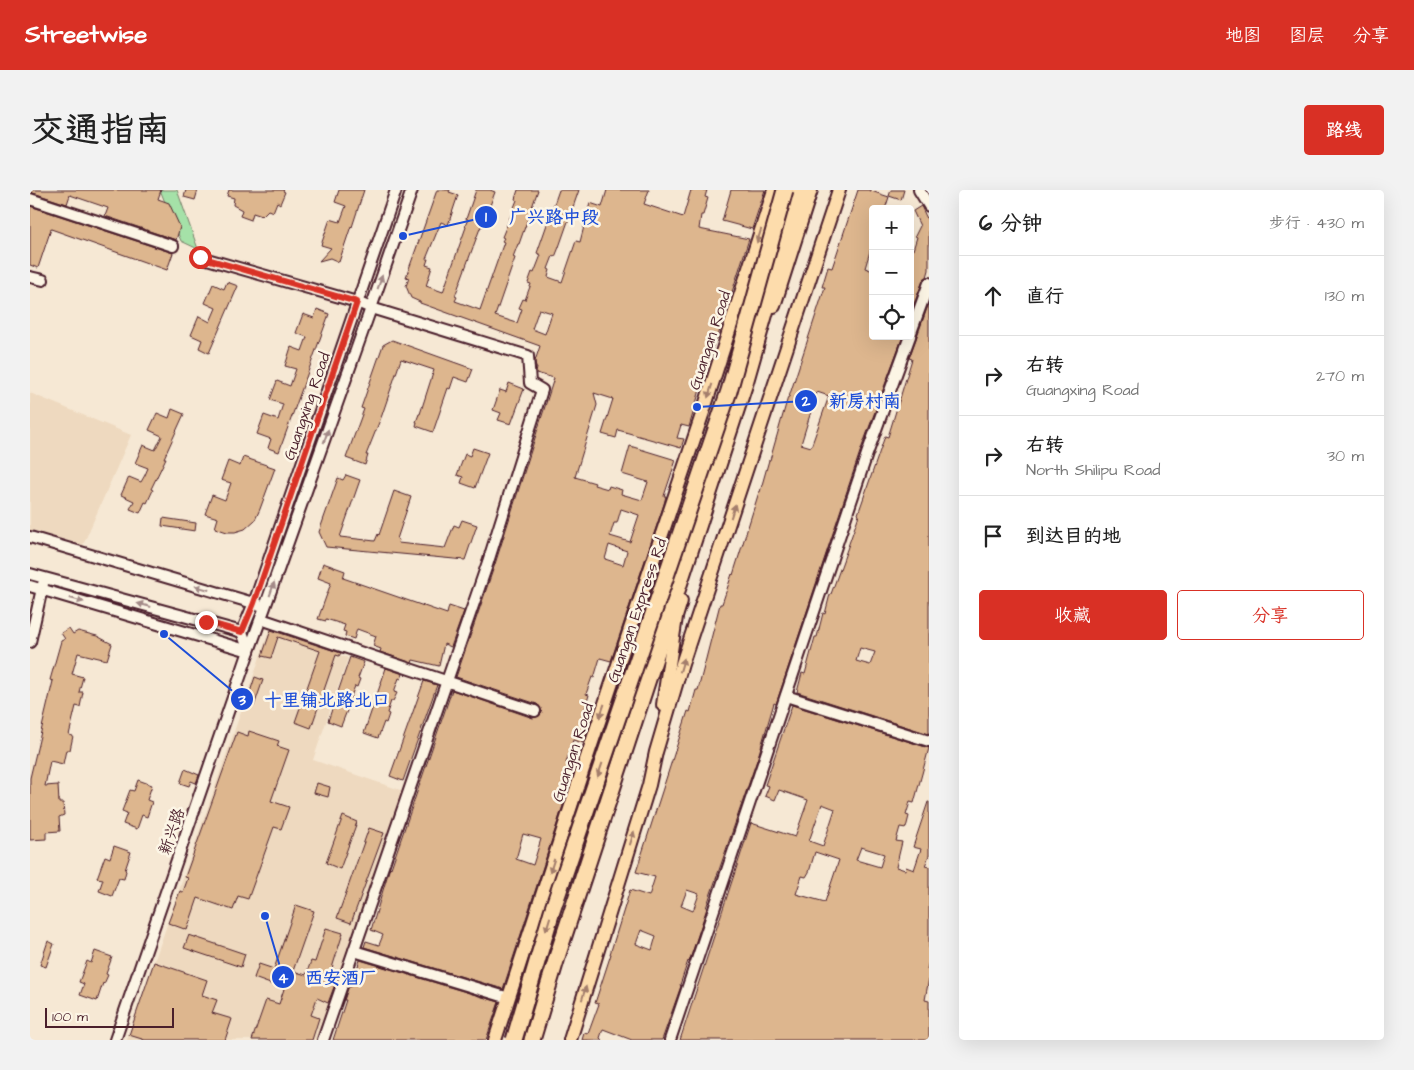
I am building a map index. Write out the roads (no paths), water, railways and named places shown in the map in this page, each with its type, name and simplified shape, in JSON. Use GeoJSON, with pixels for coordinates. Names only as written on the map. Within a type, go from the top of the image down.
{"type":"FeatureCollection","features":[{"type":"Feature","properties":{"kind":"highway","name":"Guangan Express Rd"},"geometry":{"type":"LineString","coordinates":[[514,1040],[555,902],[729,391],[785,190]]}},
{"type":"Feature","properties":{"kind":"highway","name":"Guangan Express Rd"},"geometry":{"type":"LineString","coordinates":[[532,1040],[561,944],[745,383],[799,190]]}},
{"type":"Feature","properties":{"kind":"main road","name":"Guangan Road"},"geometry":{"type":"LineString","coordinates":[[496,1040],[583,769],[679,485],[774,190]]}},
{"type":"Feature","properties":{"kind":"main road"},"geometry":{"type":"LineString","coordinates":[[617,668],[666,592],[799,190]]}},
{"type":"Feature","properties":{"kind":"main road"},"geometry":{"type":"LineString","coordinates":[[570,1040],[649,785],[656,752],[676,617],[811,190]]}},
{"type":"Feature","properties":{"kind":"main road"},"geometry":{"type":"LineString","coordinates":[[656,752],[682,664],[839,190]]}},
{"type":"Feature","properties":{"kind":"main road"},"geometry":{"type":"LineString","coordinates":[[679,485],[710,457]]}},
{"type":"Feature","properties":{"kind":"street","name":"Guangxing Road"},"geometry":{"type":"LineString","coordinates":[[242,632],[254,603],[396,190]]}},
{"type":"Feature","properties":{"kind":"street","name":"Guangxing Road"},"geometry":{"type":"LineString","coordinates":[[249,651],[412,190]]}},
{"type":"Feature","properties":{"kind":"street"},"geometry":{"type":"LineString","coordinates":[[919,190],[929,206]]}},
{"type":"Feature","properties":{"kind":"street"},"geometry":{"type":"LineString","coordinates":[[30,199],[173,246]]}},
{"type":"Feature","properties":{"kind":"street"},"geometry":{"type":"LineString","coordinates":[[200,257],[357,302],[371,308],[528,356],[530,383],[542,390],[488,562],[323,1040]]}},
{"type":"Feature","properties":{"kind":"street"},"geometry":{"type":"LineString","coordinates":[[30,277],[43,280]]}},
{"type":"Feature","properties":{"kind":"street"},"geometry":{"type":"LineString","coordinates":[[914,325],[929,283]]}},
{"type":"Feature","properties":{"kind":"street"},"geometry":{"type":"LineString","coordinates":[[670,1040],[867,454],[909,340]]}},
{"type":"Feature","properties":{"kind":"street"},"geometry":{"type":"LineString","coordinates":[[30,537],[265,607]]}},
{"type":"Feature","properties":{"kind":"street"},"geometry":{"type":"LineString","coordinates":[[30,574],[242,632],[249,651]]}},
{"type":"Feature","properties":{"kind":"street"},"geometry":{"type":"LineString","coordinates":[[30,642],[44,578]]}},
{"type":"Feature","properties":{"kind":"street"},"geometry":{"type":"LineString","coordinates":[[30,586],[249,651]]}},
{"type":"Feature","properties":{"kind":"street"},"geometry":{"type":"LineString","coordinates":[[261,619],[536,711]]}},
{"type":"Feature","properties":{"kind":"street","name":"新兴路"},"geometry":{"type":"LineString","coordinates":[[115,1040],[249,651]]}},
{"type":"Feature","properties":{"kind":"street"},"geometry":{"type":"LineString","coordinates":[[786,696],[929,741]]}},
{"type":"Feature","properties":{"kind":"street"},"geometry":{"type":"LineString","coordinates":[[354,951],[510,998]]}},
{"type":"Feature","properties":{"kind":"place","name":"广兴路中段"},"geometry":{"type":"Point","coordinates":[403,236]}},
{"type":"Feature","properties":{"kind":"place","name":"新房村南"},"geometry":{"type":"Point","coordinates":[697,407]}},
{"type":"Feature","properties":{"kind":"place","name":"十里铺北路北口"},"geometry":{"type":"Point","coordinates":[164,634]}},
{"type":"Feature","properties":{"kind":"place","name":"西安酒厂"},"geometry":{"type":"Point","coordinates":[265,916]}}]}
